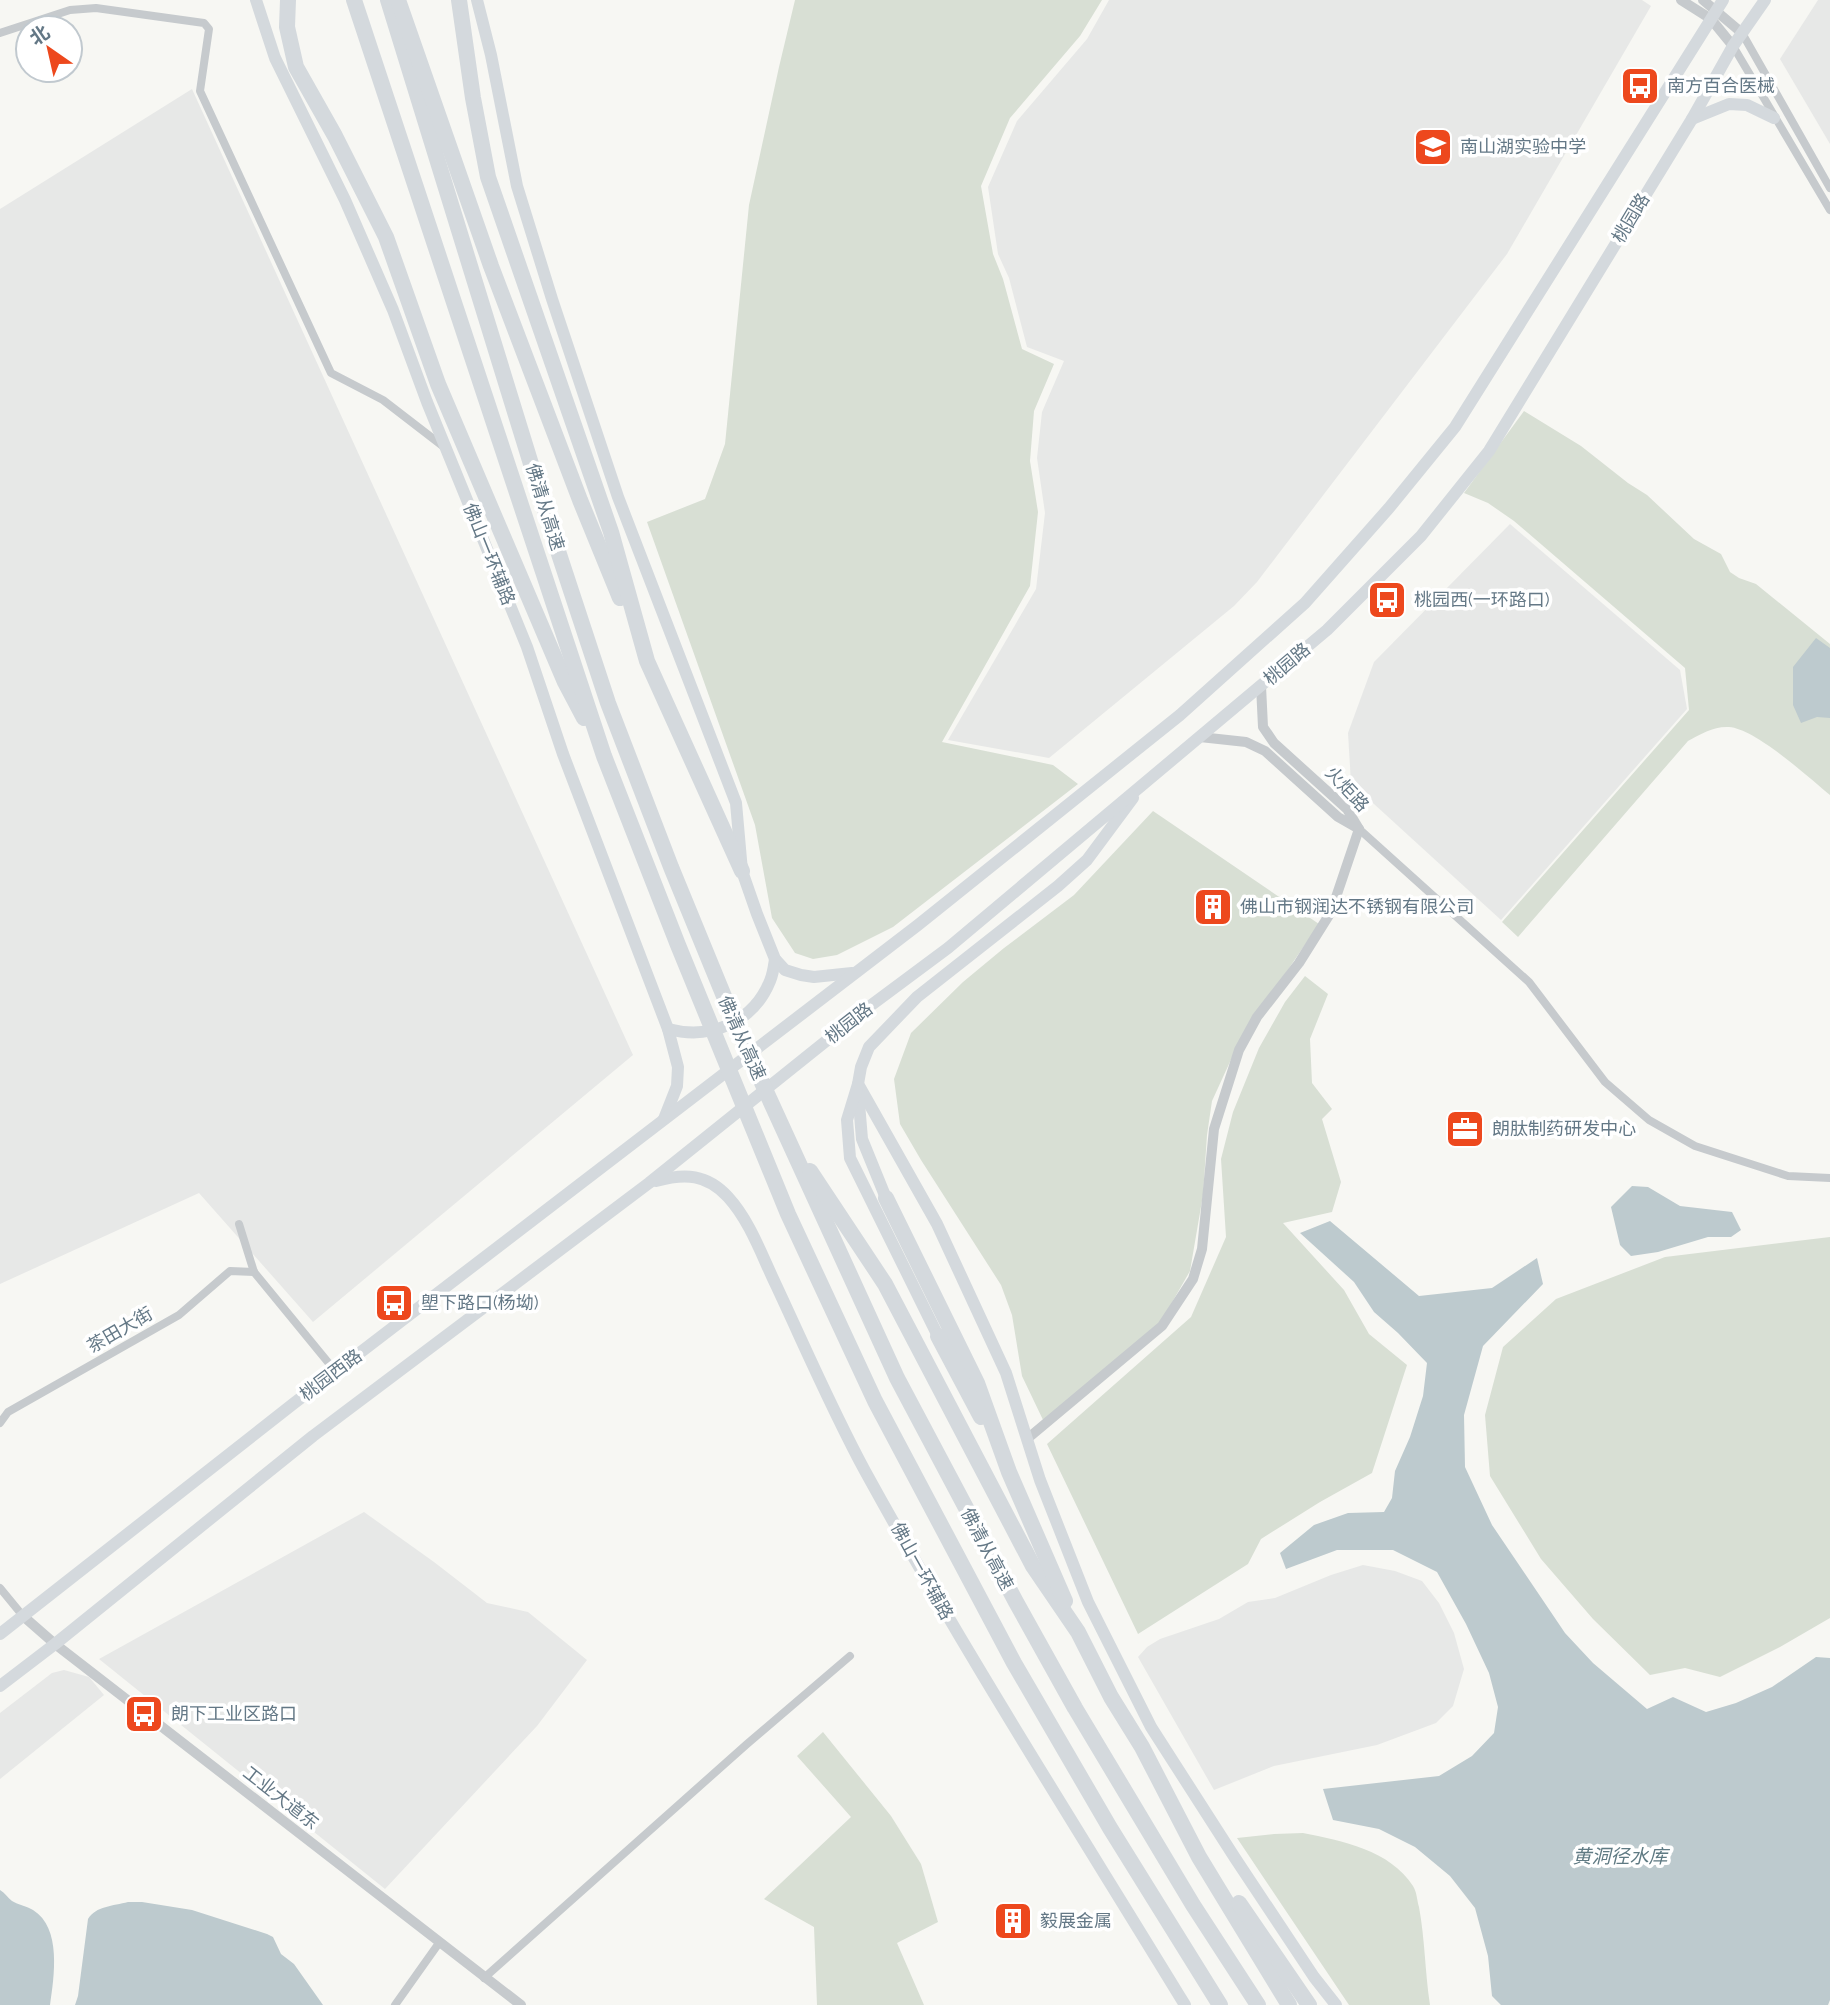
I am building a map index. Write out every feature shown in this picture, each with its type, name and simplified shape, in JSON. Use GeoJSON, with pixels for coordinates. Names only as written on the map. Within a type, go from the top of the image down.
{"type":"FeatureCollection","features":[{"type":"Feature","properties":{"kind":"highway"},"geometry":{"type":"LineString","coordinates":[[288,0],[287,27],[296,67],[335,136],[386,237],[438,384],[565,682],[604,757]]}},
{"type":"Feature","properties":{"kind":"highway","name":"佛清从高速"},"geometry":{"type":"LineString","coordinates":[[354,0],[604,757],[788,1214],[875,1401],[980,1601],[1110,1828],[1220,2005]]}},
{"type":"Feature","properties":{"kind":"highway","name":"佛清从高速"},"geometry":{"type":"LineString","coordinates":[[388,0],[578,613],[634,772],[732,1016],[897,1378],[1022,1614],[1193,1905],[1258,2005]]}},
{"type":"Feature","properties":{"kind":"highway"},"geometry":{"type":"LineString","coordinates":[[398,0],[491,266],[580,500],[647,661],[742,871]]}},
{"type":"Feature","properties":{"kind":"highway"},"geometry":{"type":"LineString","coordinates":[[459,0],[488,177],[611,532],[647,661]]}},
{"type":"Feature","properties":{"kind":"highway"},"geometry":{"type":"LineString","coordinates":[[784,1130],[885,1284],[1033,1566],[1078,1632]]}},
{"type":"Feature","properties":{"kind":"highway"},"geometry":{"type":"LineString","coordinates":[[886,1198],[977,1383],[1009,1472],[1078,1632],[1199,1857],[1289,2005]]}},
{"type":"Feature","properties":{"kind":"highway"},"geometry":{"type":"LineString","coordinates":[[938,1336],[1009,1472]]}},
{"type":"Feature","properties":{"kind":"highway"},"geometry":{"type":"LineString","coordinates":[[1172,1805],[1309,2005]]}},
{"type":"Feature","properties":{"kind":"main road","name":"佛山一环辅路"},"geometry":{"type":"LineString","coordinates":[[256,0],[275,58],[345,200],[393,310],[446,449],[527,647],[563,754],[668,1029],[678,1066],[677,1086],[664,1119]]}},
{"type":"Feature","properties":{"kind":"main road"},"geometry":{"type":"LineString","coordinates":[[477,0],[491,55],[517,186],[552,299],[618,497],[736,803],[742,871],[775,959],[786,970],[801,975],[814,977],[856,972]]}},
{"type":"Feature","properties":{"kind":"main road","name":"桃园路"},"geometry":{"type":"LineString","coordinates":[[649,1183],[866,1009],[948,947],[1327,631],[1421,536],[1489,451],[1692,119],[1733,47],[1765,0]]}},
{"type":"Feature","properties":{"kind":"main road","name":"桃园路"},"geometry":{"type":"LineString","coordinates":[[664,1119],[856,972],[1180,715],[1305,603],[1389,508],[1455,427],[1717,10]]}},
{"type":"Feature","properties":{"kind":"main road"},"geometry":{"type":"LineString","coordinates":[[1692,119],[1729,104],[1747,105],[1774,118]]}},
{"type":"Feature","properties":{"kind":"main road"},"geometry":{"type":"LineString","coordinates":[[938,1336],[850,1158],[847,1120],[861,1066],[869,1047],[918,997],[1087,860],[1146,781]]}},
{"type":"Feature","properties":{"kind":"main road"},"geometry":{"type":"LineString","coordinates":[[668,1029],[698,1034],[742,1018],[760,1000],[771,980],[775,959]]}},
{"type":"Feature","properties":{"kind":"main road"},"geometry":{"type":"LineString","coordinates":[[858,1084],[862,1139],[886,1198]]}},
{"type":"Feature","properties":{"kind":"main road"},"geometry":{"type":"LineString","coordinates":[[858,1084],[937,1224],[1006,1373],[1040,1480],[1088,1602],[1151,1727],[1256,1890],[1336,2005]]}},
{"type":"Feature","properties":{"kind":"main road","name":"桃园西路"},"geometry":{"type":"LineString","coordinates":[[0,1634],[664,1119]]}},
{"type":"Feature","properties":{"kind":"main road","name":"佛山一环辅路"},"geometry":{"type":"LineString","coordinates":[[649,1183],[675,1176],[696,1177],[710,1182],[738,1209],[866,1472],[983,1678],[1185,2005]]}},
{"type":"Feature","properties":{"kind":"main road"},"geometry":{"type":"LineString","coordinates":[[0,1686],[313,1436],[649,1183]]}},
{"type":"Feature","properties":{"kind":"street"},"geometry":{"type":"LineString","coordinates":[[1681,0],[1717,10]]}},
{"type":"Feature","properties":{"kind":"street"},"geometry":{"type":"LineString","coordinates":[[1703,0],[1742,33],[1830,187]]}},
{"type":"Feature","properties":{"kind":"street"},"geometry":{"type":"LineString","coordinates":[[0,33],[70,10],[96,8],[204,23],[209,29],[200,91],[331,373],[383,400],[446,449]]}},
{"type":"Feature","properties":{"kind":"street"},"geometry":{"type":"LineString","coordinates":[[1717,10],[1733,47],[1830,211]]}},
{"type":"Feature","properties":{"kind":"street","name":"火炬路"},"geometry":{"type":"LineString","coordinates":[[1261,686],[1263,727],[1274,743],[1347,809],[1359,829]]}},
{"type":"Feature","properties":{"kind":"street","name":"火炬路"},"geometry":{"type":"LineString","coordinates":[[1200,737],[1246,742],[1265,751],[1338,817],[1359,829]]}},
{"type":"Feature","properties":{"kind":"street"},"geometry":{"type":"LineString","coordinates":[[1027,1439],[1162,1326],[1193,1279],[1202,1249],[1214,1129],[1239,1050],[1257,1017],[1299,963],[1331,912],[1359,829],[1530,982],[1605,1083],[1649,1120],[1695,1146],[1788,1176],[1830,1178]]}},
{"type":"Feature","properties":{"kind":"street"},"geometry":{"type":"LineString","coordinates":[[239,1224],[254,1272],[336,1372]]}},
{"type":"Feature","properties":{"kind":"street","name":"茶田大街"},"geometry":{"type":"LineString","coordinates":[[0,1423],[8,1412],[179,1315],[230,1270],[254,1272]]}},
{"type":"Feature","properties":{"kind":"street"},"geometry":{"type":"LineString","coordinates":[[0,1588],[23,1616]]}},
{"type":"Feature","properties":{"kind":"street","name":"工业大道东"},"geometry":{"type":"LineString","coordinates":[[23,1616],[55,1644],[521,2005]]}},
{"type":"Feature","properties":{"kind":"street"},"geometry":{"type":"LineString","coordinates":[[484,1978],[850,1656]]}},
{"type":"Feature","properties":{"kind":"street"},"geometry":{"type":"LineString","coordinates":[[395,2005],[439,1943]]}},
{"type":"Feature","properties":{"kind":"shaded area"},"geometry":{"type":"Polygon","coordinates":[[[795,0],[1102,0],[1080,36],[1010,118],[981,186],[993,254],[1003,279],[1022,349],[1054,364],[1034,411],[1030,461],[1038,512],[1030,586],[942,742],[1053,765],[1078,784],[893,927],[837,955],[813,959],[795,953],[772,918],[755,825],[647,522],[705,499],[725,444],[749,205],[795,0]]]}},
{"type":"Feature","properties":{"kind":"shaded area"},"geometry":{"type":"Polygon","coordinates":[[[1109,0],[1642,0],[1651,6],[1507,254],[1257,582],[1234,606],[1049,758],[948,740],[1036,589],[1045,513],[1037,458],[1042,412],[1064,361],[1027,347],[1009,278],[998,254],[988,187],[1017,121],[1087,39],[1109,0]]]}},
{"type":"Feature","properties":{"kind":"shaded area"},"geometry":{"type":"Polygon","coordinates":[[[1818,0],[1830,0],[1830,144],[1780,59],[1818,0]]]}},
{"type":"Feature","properties":{"kind":"shaded area"},"geometry":{"type":"Polygon","coordinates":[[[192,89],[633,1055],[313,1322],[199,1193],[0,1284],[0,209],[192,89]]]}},
{"type":"Feature","properties":{"kind":"shaded area"},"geometry":{"type":"Polygon","coordinates":[[[1524,411],[1581,446],[1647,495],[1694,539],[1721,554],[1730,572],[1756,584],[1830,644],[1830,795],[1753,736],[1729,727],[1703,733],[1688,741],[1518,937],[1502,922],[1689,710],[1685,668],[1514,521],[1488,503],[1464,493],[1524,411]]]}},
{"type":"Feature","properties":{"kind":"shaded area"},"geometry":{"type":"Polygon","coordinates":[[[1510,524],[1680,670],[1687,709],[1501,920],[1351,783],[1348,733],[1374,662],[1510,524]]]}},
{"type":"Feature","properties":{"kind":"shaded area"},"geometry":{"type":"Polygon","coordinates":[[[1153,811],[1319,924],[1240,1040],[1212,1101],[1203,1195],[1190,1271],[1159,1325],[1044,1422],[1022,1376],[1012,1315],[1001,1285],[900,1124],[894,1079],[911,1033],[963,982],[1074,895],[1153,811]]]}},
{"type":"Feature","properties":{"kind":"shaded area"},"geometry":{"type":"Polygon","coordinates":[[[1305,976],[1328,994],[1310,1039],[1312,1083],[1332,1109],[1322,1119],[1341,1182],[1332,1212],[1283,1223],[1344,1290],[1369,1334],[1407,1365],[1372,1473],[1261,1539],[1248,1564],[1138,1634],[1047,1444],[1191,1317],[1226,1237],[1221,1159],[1233,1112],[1259,1048],[1285,1002],[1305,976]]]}},
{"type":"Feature","properties":{"kind":"shaded area"},"geometry":{"type":"Polygon","coordinates":[[[1830,1237],[1830,1618],[1720,1677],[1685,1668],[1650,1675],[1593,1619],[1541,1559],[1490,1476],[1485,1415],[1503,1347],[1556,1299],[1665,1257],[1830,1237]]]}},
{"type":"Feature","properties":{"kind":"shaded area"},"geometry":{"type":"Polygon","coordinates":[[[364,1512],[487,1603],[528,1612],[587,1660],[537,1726],[385,1889],[99,1659],[364,1512]]]}},
{"type":"Feature","properties":{"kind":"shaded area"},"geometry":{"type":"Polygon","coordinates":[[[1363,1565],[1395,1571],[1422,1581],[1439,1603],[1454,1633],[1464,1669],[1453,1706],[1436,1723],[1377,1745],[1274,1766],[1214,1790],[1138,1657],[1160,1639],[1219,1619],[1248,1602],[1275,1598],[1363,1565]]]}},
{"type":"Feature","properties":{"kind":"shaded area"},"geometry":{"type":"Polygon","coordinates":[[[64,1670],[89,1677],[104,1695],[0,1779],[0,1713],[52,1673],[64,1670]]]}},
{"type":"Feature","properties":{"kind":"shaded area"},"geometry":{"type":"Polygon","coordinates":[[[823,1732],[891,1816],[921,1864],[938,1922],[897,1943],[924,2005],[817,2005],[814,1927],[764,1899],[851,1817],[797,1756],[823,1732]]]}},
{"type":"Feature","properties":{"kind":"shaded area"},"geometry":{"type":"Polygon","coordinates":[[[1303,1833],[1364,1849],[1392,1864],[1413,1886],[1421,1919],[1430,2005],[1349,2005],[1237,1838],[1303,1833]]]}},
{"type":"Feature","properties":{"kind":"water"},"geometry":{"type":"Polygon","coordinates":[[[1816,638],[1830,648],[1830,718],[1817,717],[1801,723],[1793,705],[1793,667],[1816,638]]]}},
{"type":"Feature","properties":{"kind":"water"},"geometry":{"type":"Polygon","coordinates":[[[1632,1186],[1648,1187],[1680,1206],[1732,1212],[1741,1230],[1731,1237],[1708,1237],[1658,1252],[1631,1256],[1620,1245],[1611,1207],[1632,1186]]]}},
{"type":"Feature","properties":{"kind":"water","name":"黄洞径水库"},"geometry":{"type":"Polygon","coordinates":[[[1330,1221],[1419,1296],[1492,1288],[1537,1258],[1543,1284],[1483,1346],[1464,1415],[1465,1467],[1492,1525],[1565,1633],[1593,1663],[1647,1709],[1673,1697],[1706,1712],[1736,1703],[1772,1687],[1816,1657],[1830,1658],[1828,2005],[1501,2005],[1492,1996],[1488,1956],[1475,1908],[1450,1876],[1415,1847],[1379,1829],[1333,1820],[1323,1789],[1439,1776],[1472,1756],[1494,1733],[1498,1707],[1489,1673],[1437,1572],[1393,1550],[1337,1550],[1286,1569],[1280,1553],[1314,1525],[1348,1513],[1384,1512],[1392,1498],[1395,1471],[1410,1437],[1423,1396],[1427,1363],[1374,1312],[1354,1282],[1300,1233],[1330,1221]]]}},
{"type":"Feature","properties":{"kind":"water"},"geometry":{"type":"Polygon","coordinates":[[[0,1890],[12,1901],[33,1910],[48,1928],[54,1954],[50,2005],[0,2005],[0,1890]]]}},
{"type":"Feature","properties":{"kind":"water"},"geometry":{"type":"Polygon","coordinates":[[[128,1902],[192,1910],[273,1937],[281,1954],[294,1964],[323,2005],[75,2005],[88,1919],[100,1909],[128,1902]]]}},
{"type":"Feature","properties":{"kind":"place","name":"南方百合医械"},"geometry":{"type":"Point","coordinates":[1640,86]}},
{"type":"Feature","properties":{"kind":"place","name":"南山湖实验中学"},"geometry":{"type":"Point","coordinates":[1433,147]}},
{"type":"Feature","properties":{"kind":"place","name":"桃园西(一环路口)"},"geometry":{"type":"Point","coordinates":[1387,600]}},
{"type":"Feature","properties":{"kind":"place","name":"佛山市钢润达不锈钢有限公司"},"geometry":{"type":"Point","coordinates":[1213,907]}},
{"type":"Feature","properties":{"kind":"place","name":"朗肽制药研发中心"},"geometry":{"type":"Point","coordinates":[1465,1129]}},
{"type":"Feature","properties":{"kind":"place","name":"塱下路口(杨坳)"},"geometry":{"type":"Point","coordinates":[394,1303]}},
{"type":"Feature","properties":{"kind":"place","name":"朗下工业区路口"},"geometry":{"type":"Point","coordinates":[144,1714]}},
{"type":"Feature","properties":{"kind":"place","name":"毅展金属"},"geometry":{"type":"Point","coordinates":[1013,1921]}}]}
